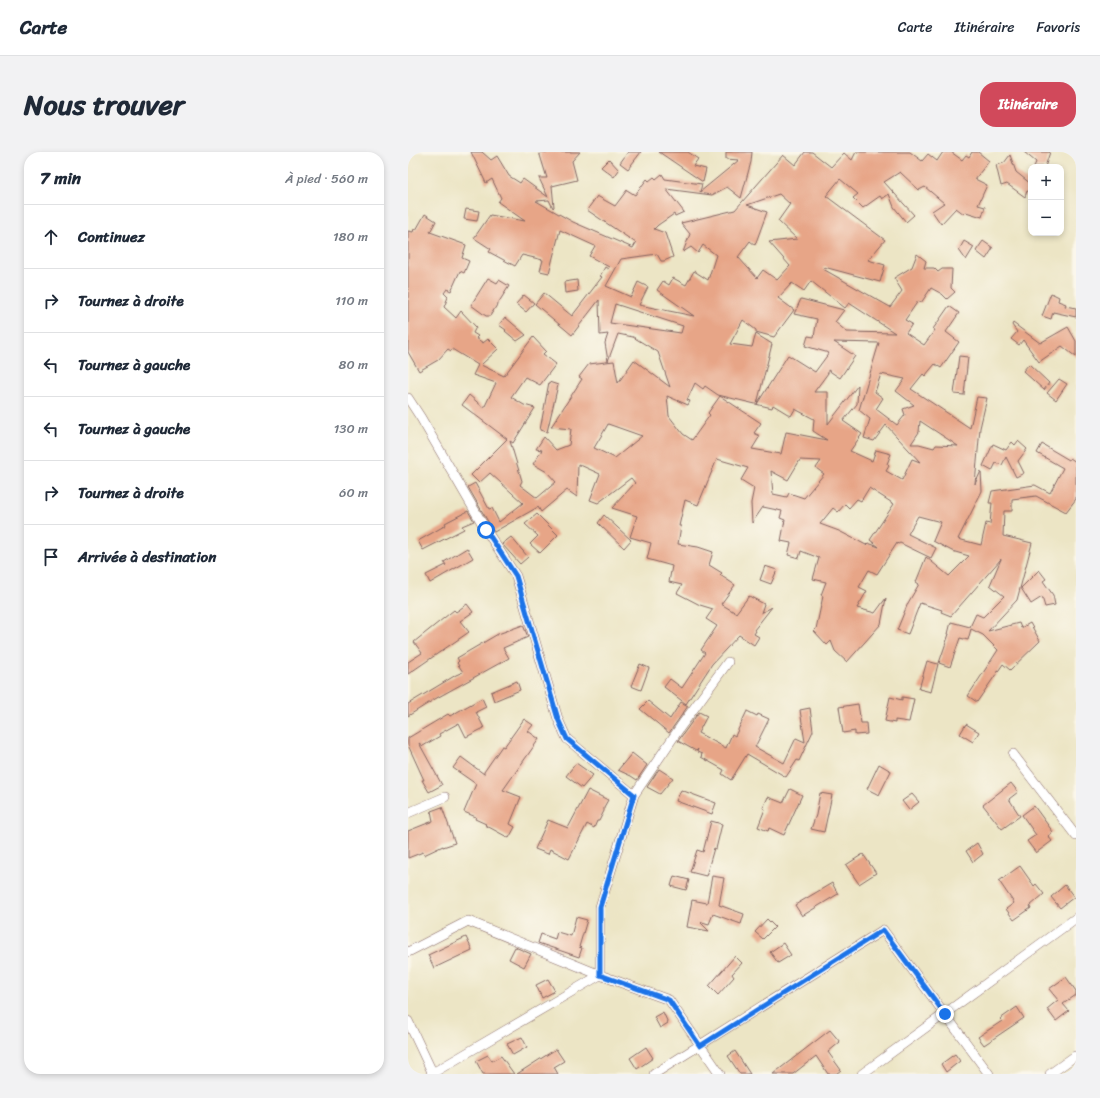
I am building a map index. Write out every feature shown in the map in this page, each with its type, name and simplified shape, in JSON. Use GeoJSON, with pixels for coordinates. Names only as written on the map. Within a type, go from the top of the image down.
{"type":"FeatureCollection","features":[{"type":"Feature","properties":{"kind":"street"},"geometry":{"type":"LineString","coordinates":[[408,398],[486,530],[516,576],[558,719],[567,739],[634,795]]}},
{"type":"Feature","properties":{"kind":"street"},"geometry":{"type":"LineString","coordinates":[[600,975],[600,907],[634,795],[681,726],[728,662]]}},
{"type":"Feature","properties":{"kind":"street"},"geometry":{"type":"LineString","coordinates":[[1013,754],[1076,836]]}},
{"type":"Feature","properties":{"kind":"street"},"geometry":{"type":"LineString","coordinates":[[408,813],[445,797]]}},
{"type":"Feature","properties":{"kind":"street"},"geometry":{"type":"LineString","coordinates":[[862,1074],[1076,918]]}},
{"type":"Feature","properties":{"kind":"street"},"geometry":{"type":"LineString","coordinates":[[408,952],[468,921],[600,975],[669,1000],[720,1074]]}},
{"type":"Feature","properties":{"kind":"street"},"geometry":{"type":"LineString","coordinates":[[654,1074],[883,930],[989,1074]]}},
{"type":"Feature","properties":{"kind":"street"},"geometry":{"type":"LineString","coordinates":[[408,1021],[432,1074],[600,975]]}},
{"type":"Feature","properties":{"kind":"street"},"geometry":{"type":"LineString","coordinates":[[1050,1074],[1076,1056]]}},
{"type":"Feature","properties":{"kind":"building"},"geometry":{"type":"Polygon","coordinates":[[[471,152],[482,152],[491,160],[497,156],[509,176],[520,183],[523,179],[548,197],[539,178],[547,178],[539,152],[580,152],[572,161],[577,180],[552,186],[554,207],[553,208],[549,200],[536,201],[573,222],[633,248],[636,243],[587,210],[597,196],[615,206],[627,190],[635,195],[647,179],[649,181],[654,177],[656,179],[662,174],[665,179],[702,184],[700,192],[739,160],[726,159],[726,152],[752,152],[751,162],[741,198],[727,187],[712,195],[666,189],[684,212],[675,216],[674,214],[654,229],[665,233],[673,257],[664,261],[661,261],[657,254],[621,259],[606,286],[631,297],[638,282],[648,287],[639,305],[694,316],[657,290],[663,281],[669,285],[673,278],[686,285],[694,271],[708,280],[716,255],[703,245],[698,253],[691,247],[683,252],[690,234],[681,223],[735,210],[783,155],[795,165],[805,152],[812,152],[831,167],[844,153],[852,160],[856,152],[910,152],[922,161],[928,154],[937,161],[943,152],[951,152],[962,160],[966,155],[969,157],[972,152],[978,152],[989,161],[975,179],[987,185],[978,205],[985,207],[982,217],[966,212],[964,214],[956,208],[941,224],[932,211],[944,203],[925,187],[919,190],[900,172],[884,182],[914,215],[906,222],[894,207],[889,194],[882,199],[880,196],[863,208],[853,198],[858,194],[840,179],[826,196],[885,240],[868,260],[885,265],[880,282],[824,267],[823,269],[890,307],[902,291],[894,278],[912,267],[917,254],[926,261],[924,268],[934,268],[938,272],[942,269],[952,269],[951,288],[955,292],[947,299],[942,294],[931,288],[921,303],[918,301],[905,320],[912,324],[906,333],[924,345],[949,306],[959,313],[946,332],[959,342],[941,368],[935,364],[925,376],[923,374],[911,389],[970,428],[977,397],[987,398],[980,428],[975,484],[981,471],[982,491],[958,539],[981,545],[986,523],[990,524],[992,503],[989,503],[992,491],[1035,485],[1050,493],[1063,468],[1037,453],[1042,444],[1069,460],[1070,458],[1076,462],[1076,499],[1066,512],[1036,496],[1012,499],[1012,511],[1004,511],[1003,536],[1032,543],[1017,600],[988,631],[1019,623],[1021,628],[1030,623],[1040,641],[1010,670],[1003,664],[977,702],[968,696],[998,650],[983,635],[971,629],[968,640],[960,638],[950,667],[939,663],[949,634],[951,622],[970,627],[976,614],[983,617],[1004,596],[990,585],[1001,559],[951,616],[941,612],[942,610],[920,603],[908,634],[897,630],[908,603],[919,584],[916,582],[926,557],[949,576],[969,556],[952,551],[933,541],[941,522],[918,516],[908,534],[936,548],[931,558],[900,543],[897,543],[877,574],[869,570],[859,587],[867,591],[857,608],[875,613],[886,598],[881,624],[847,662],[835,651],[831,641],[827,645],[814,631],[816,629],[823,596],[821,595],[826,582],[813,579],[819,558],[801,551],[799,558],[788,555],[791,543],[781,541],[785,520],[780,518],[782,511],[763,507],[752,523],[751,503],[754,488],[741,480],[748,468],[717,459],[698,505],[685,500],[679,526],[681,526],[678,544],[698,547],[713,552],[709,565],[722,573],[720,575],[735,585],[721,604],[736,613],[749,596],[764,604],[761,613],[772,607],[754,630],[756,631],[754,634],[759,637],[754,645],[739,635],[712,664],[686,704],[664,687],[670,679],[682,688],[705,653],[701,650],[717,626],[706,619],[713,609],[700,605],[677,593],[682,585],[669,582],[672,566],[647,559],[651,543],[630,537],[637,516],[612,508],[635,483],[631,478],[598,503],[590,500],[600,474],[578,464],[577,497],[567,490],[541,512],[538,507],[494,532],[468,487],[475,483],[489,509],[492,508],[499,522],[523,503],[490,473],[479,483],[471,475],[507,439],[462,405],[469,395],[484,408],[496,383],[473,375],[478,365],[452,349],[451,351],[448,349],[438,360],[419,371],[408,352],[408,231],[413,232],[414,229],[416,230],[425,214],[436,221],[430,232],[466,245],[462,258],[469,261],[464,273],[460,271],[451,291],[447,289],[444,293],[448,297],[444,307],[456,318],[461,311],[476,327],[473,333],[478,336],[476,338],[483,343],[488,339],[498,349],[481,365],[504,376],[533,337],[546,351],[543,354],[556,364],[540,385],[525,377],[511,397],[524,405],[535,408],[513,443],[510,441],[522,481],[520,485],[537,498],[556,482],[547,472],[533,464],[542,450],[536,449],[544,437],[556,450],[569,445],[571,429],[551,427],[582,379],[579,377],[589,364],[614,361],[618,383],[634,360],[670,387],[658,352],[633,337],[618,334],[608,361],[605,343],[608,334],[600,335],[599,300],[572,335],[535,304],[544,293],[572,316],[602,277],[600,276],[605,267],[608,269],[609,267],[589,256],[595,246],[560,230],[549,273],[540,271],[543,260],[522,255],[515,266],[489,252],[491,249],[474,238],[490,215],[525,221],[498,202],[501,198],[492,179],[486,183],[471,152]],[[779,194],[747,205],[767,212],[755,245],[750,241],[738,257],[757,278],[763,270],[777,280],[790,266],[769,242],[797,239],[778,221],[790,204],[779,194]],[[811,281],[804,291],[792,283],[778,298],[794,310],[774,337],[756,332],[756,330],[743,320],[730,344],[752,347],[756,334],[772,344],[757,404],[788,355],[815,372],[829,353],[805,346],[808,336],[814,337],[817,319],[794,314],[801,299],[844,310],[835,322],[847,332],[895,333],[849,303],[845,308],[811,281]],[[615,304],[610,323],[681,333],[683,326],[615,304]],[[834,342],[855,356],[840,378],[828,370],[828,373],[814,392],[828,392],[828,424],[858,385],[857,404],[843,421],[862,434],[850,451],[872,461],[876,450],[891,454],[887,464],[889,466],[886,471],[902,480],[912,459],[920,462],[886,425],[874,441],[864,438],[870,419],[859,410],[879,343],[834,342]],[[881,374],[875,392],[883,398],[876,409],[897,425],[905,415],[903,409],[914,405],[896,391],[905,379],[881,374]],[[695,383],[687,400],[690,401],[688,405],[667,396],[669,416],[683,434],[692,440],[710,415],[708,413],[720,396],[761,423],[754,433],[760,436],[752,449],[781,454],[786,432],[827,440],[813,431],[814,419],[795,409],[791,416],[773,405],[772,408],[718,395],[705,386],[703,389],[695,383]],[[920,421],[919,432],[911,444],[919,444],[934,448],[936,445],[958,446],[920,421]],[[608,424],[594,448],[615,458],[642,436],[608,424]],[[800,460],[788,480],[771,471],[773,494],[787,497],[789,493],[804,498],[824,474],[816,468],[821,461],[800,460]],[[869,488],[861,501],[857,499],[849,508],[845,504],[838,512],[833,508],[820,524],[839,531],[866,545],[868,543],[879,547],[870,540],[894,504],[869,488]]]}},
{"type":"Feature","properties":{"kind":"building"},"geometry":{"type":"Polygon","coordinates":[[[628,152],[641,152],[628,169],[620,163],[628,152]]]}},
{"type":"Feature","properties":{"kind":"building"},"geometry":{"type":"Polygon","coordinates":[[[659,152],[688,152],[698,159],[693,166],[706,169],[703,182],[659,152]]]}},
{"type":"Feature","properties":{"kind":"building"},"geometry":{"type":"Polygon","coordinates":[[[1024,152],[1050,152],[1046,164],[1035,164],[1036,162],[1024,152]]]}},
{"type":"Feature","properties":{"kind":"building"},"geometry":{"type":"Polygon","coordinates":[[[1010,155],[1016,172],[1028,182],[1028,191],[1025,197],[1007,184],[1001,186],[996,165],[1004,163],[1010,155]]]}},
{"type":"Feature","properties":{"kind":"building"},"geometry":{"type":"Polygon","coordinates":[[[609,159],[619,170],[614,177],[601,167],[609,159]]]}},
{"type":"Feature","properties":{"kind":"building"},"geometry":{"type":"Polygon","coordinates":[[[466,209],[479,211],[477,221],[464,219],[466,209]]]}},
{"type":"Feature","properties":{"kind":"building"},"geometry":{"type":"Polygon","coordinates":[[[964,241],[974,247],[966,260],[959,250],[964,241]]]}},
{"type":"Feature","properties":{"kind":"building"},"geometry":{"type":"Polygon","coordinates":[[[983,241],[993,248],[986,259],[976,251],[983,241]]]}},
{"type":"Feature","properties":{"kind":"building"},"geometry":{"type":"Polygon","coordinates":[[[488,278],[497,283],[499,280],[509,286],[490,316],[486,316],[471,305],[488,278]]]}},
{"type":"Feature","properties":{"kind":"building"},"geometry":{"type":"Polygon","coordinates":[[[577,280],[578,291],[565,293],[564,282],[577,280]]]}},
{"type":"Feature","properties":{"kind":"building"},"geometry":{"type":"Polygon","coordinates":[[[1051,293],[1059,297],[1058,301],[1066,304],[1065,306],[1076,308],[1076,317],[1053,312],[1051,319],[1042,316],[1051,293]]]}},
{"type":"Feature","properties":{"kind":"building"},"geometry":{"type":"Polygon","coordinates":[[[524,295],[534,303],[526,312],[516,304],[524,295]]]}},
{"type":"Feature","properties":{"kind":"building"},"geometry":{"type":"Polygon","coordinates":[[[505,317],[526,335],[517,341],[505,331],[506,330],[499,325],[505,317]]]}},
{"type":"Feature","properties":{"kind":"building"},"geometry":{"type":"Polygon","coordinates":[[[1013,323],[1040,343],[1068,327],[1076,341],[1076,357],[1062,346],[1039,362],[1023,340],[1019,345],[1011,339],[1017,332],[1012,325],[1013,323]]]}},
{"type":"Feature","properties":{"kind":"building"},"geometry":{"type":"Polygon","coordinates":[[[959,356],[968,357],[964,395],[954,394],[959,356]]]}},
{"type":"Feature","properties":{"kind":"building"},"geometry":{"type":"Polygon","coordinates":[[[1029,364],[1049,383],[1044,390],[1023,371],[1029,364]]]}},
{"type":"Feature","properties":{"kind":"building"},"geometry":{"type":"Polygon","coordinates":[[[1059,379],[1067,384],[1056,400],[1047,393],[1059,379]]]}},
{"type":"Feature","properties":{"kind":"building"},"geometry":{"type":"Polygon","coordinates":[[[549,382],[558,385],[547,432],[540,430],[549,382]]]}},
{"type":"Feature","properties":{"kind":"building"},"geometry":{"type":"Polygon","coordinates":[[[1018,441],[1027,449],[1018,461],[1024,473],[1016,477],[1006,457],[1002,465],[996,463],[992,471],[983,466],[993,444],[1006,450],[1012,442],[1015,445],[1018,441]]]}},
{"type":"Feature","properties":{"kind":"building"},"geometry":{"type":"Polygon","coordinates":[[[468,511],[474,521],[462,526],[464,529],[423,550],[418,541],[446,525],[445,523],[468,511]]]}},
{"type":"Feature","properties":{"kind":"building"},"geometry":{"type":"Polygon","coordinates":[[[537,514],[558,535],[540,553],[530,544],[538,536],[525,524],[537,514]]]}},
{"type":"Feature","properties":{"kind":"building"},"geometry":{"type":"Polygon","coordinates":[[[604,515],[631,540],[624,548],[598,523],[604,515]]]}},
{"type":"Feature","properties":{"kind":"building"},"geometry":{"type":"Polygon","coordinates":[[[511,537],[528,557],[520,564],[502,544],[511,537]]]}},
{"type":"Feature","properties":{"kind":"building"},"geometry":{"type":"Polygon","coordinates":[[[467,548],[473,558],[430,583],[426,575],[446,565],[444,562],[467,548]]]}},
{"type":"Feature","properties":{"kind":"building"},"geometry":{"type":"Polygon","coordinates":[[[765,566],[777,570],[771,584],[760,580],[765,566]]]}},
{"type":"Feature","properties":{"kind":"building"},"geometry":{"type":"Polygon","coordinates":[[[1039,570],[1046,579],[1043,581],[1053,595],[1055,605],[1045,607],[1042,597],[1031,604],[1021,588],[1039,570]]]}},
{"type":"Feature","properties":{"kind":"building"},"geometry":{"type":"Polygon","coordinates":[[[467,604],[473,612],[460,621],[469,632],[408,674],[408,662],[422,653],[414,642],[454,610],[456,612],[467,604]]]}},
{"type":"Feature","properties":{"kind":"building"},"geometry":{"type":"Polygon","coordinates":[[[523,625],[528,637],[503,648],[509,658],[435,699],[408,716],[408,704],[463,672],[457,663],[459,661],[457,658],[498,634],[523,625]]]}},
{"type":"Feature","properties":{"kind":"building"},"geometry":{"type":"Polygon","coordinates":[[[927,661],[938,664],[931,692],[919,689],[927,661]]]}},
{"type":"Feature","properties":{"kind":"building"},"geometry":{"type":"Polygon","coordinates":[[[640,664],[649,668],[641,690],[631,686],[640,664]]]}},
{"type":"Feature","properties":{"kind":"building"},"geometry":{"type":"Polygon","coordinates":[[[517,681],[520,690],[494,701],[491,692],[517,681]]]}},
{"type":"Feature","properties":{"kind":"building"},"geometry":{"type":"Polygon","coordinates":[[[890,697],[902,700],[902,697],[914,699],[909,722],[895,720],[895,723],[885,721],[890,697]]]}},
{"type":"Feature","properties":{"kind":"building"},"geometry":{"type":"Polygon","coordinates":[[[482,698],[486,707],[476,712],[484,728],[466,737],[459,723],[439,734],[440,736],[423,746],[419,743],[442,785],[429,792],[422,780],[424,780],[408,745],[408,738],[448,714],[450,716],[482,698]]]}},
{"type":"Feature","properties":{"kind":"building"},"geometry":{"type":"Polygon","coordinates":[[[648,701],[670,719],[681,702],[688,706],[669,733],[640,709],[648,701]]]}},
{"type":"Feature","properties":{"kind":"building"},"geometry":{"type":"Polygon","coordinates":[[[858,704],[861,723],[866,723],[867,734],[855,735],[855,731],[843,733],[839,707],[858,704]]]}},
{"type":"Feature","properties":{"kind":"building"},"geometry":{"type":"Polygon","coordinates":[[[810,708],[813,731],[799,761],[797,760],[786,777],[747,754],[731,780],[722,774],[724,770],[701,757],[702,754],[697,752],[698,749],[696,751],[678,741],[699,712],[707,716],[698,733],[726,748],[732,734],[735,736],[747,711],[757,716],[758,714],[769,719],[755,747],[784,763],[796,738],[805,742],[800,710],[810,708]]]}},
{"type":"Feature","properties":{"kind":"building"},"geometry":{"type":"Polygon","coordinates":[[[524,719],[533,725],[528,731],[539,739],[503,790],[521,797],[510,824],[515,827],[509,838],[475,819],[476,817],[464,812],[476,784],[453,768],[461,757],[484,774],[502,746],[504,747],[524,719]]]}},
{"type":"Feature","properties":{"kind":"building"},"geometry":{"type":"Polygon","coordinates":[[[966,724],[979,732],[973,742],[960,734],[966,724]]]}},
{"type":"Feature","properties":{"kind":"building"},"geometry":{"type":"Polygon","coordinates":[[[632,753],[647,765],[637,780],[618,770],[632,753]]]}},
{"type":"Feature","properties":{"kind":"building"},"geometry":{"type":"Polygon","coordinates":[[[576,763],[593,775],[582,788],[566,776],[576,763]]]}},
{"type":"Feature","properties":{"kind":"building"},"geometry":{"type":"Polygon","coordinates":[[[879,764],[891,771],[879,795],[867,789],[879,764]]]}},
{"type":"Feature","properties":{"kind":"building"},"geometry":{"type":"Polygon","coordinates":[[[659,769],[673,778],[660,794],[647,787],[659,769]]]}},
{"type":"Feature","properties":{"kind":"building"},"geometry":{"type":"Polygon","coordinates":[[[1011,783],[1018,792],[1009,799],[1020,816],[1002,829],[983,805],[1011,783]]]}},
{"type":"Feature","properties":{"kind":"building"},"geometry":{"type":"Polygon","coordinates":[[[790,789],[802,795],[784,835],[769,828],[768,831],[758,827],[765,809],[763,808],[768,797],[783,803],[790,789]]]}},
{"type":"Feature","properties":{"kind":"building"},"geometry":{"type":"Polygon","coordinates":[[[588,790],[608,800],[599,821],[597,821],[594,828],[587,824],[569,859],[550,849],[548,854],[535,849],[548,820],[568,828],[588,790]]]}},
{"type":"Feature","properties":{"kind":"building"},"geometry":{"type":"Polygon","coordinates":[[[681,790],[716,803],[712,814],[676,801],[681,790]]]}},
{"type":"Feature","properties":{"kind":"building"},"geometry":{"type":"Polygon","coordinates":[[[820,793],[832,795],[824,832],[811,829],[816,815],[820,793]]]}},
{"type":"Feature","properties":{"kind":"building"},"geometry":{"type":"Polygon","coordinates":[[[912,794],[919,802],[909,810],[902,801],[912,794]]]}},
{"type":"Feature","properties":{"kind":"building"},"geometry":{"type":"Polygon","coordinates":[[[1034,806],[1053,832],[1048,836],[1052,841],[1036,853],[1027,841],[1036,835],[1022,815],[1034,806]]]}},
{"type":"Feature","properties":{"kind":"building"},"geometry":{"type":"Polygon","coordinates":[[[442,807],[455,843],[443,846],[424,855],[423,852],[408,858],[408,831],[433,821],[431,811],[442,807]]]}},
{"type":"Feature","properties":{"kind":"building"},"geometry":{"type":"Polygon","coordinates":[[[711,821],[722,824],[716,849],[714,848],[706,876],[690,872],[697,850],[703,852],[711,821]]]}},
{"type":"Feature","properties":{"kind":"building"},"geometry":{"type":"Polygon","coordinates":[[[977,843],[983,854],[973,862],[966,851],[977,843]]]}},
{"type":"Feature","properties":{"kind":"building"},"geometry":{"type":"Polygon","coordinates":[[[863,854],[876,873],[859,884],[846,865],[863,854]]]}},
{"type":"Feature","properties":{"kind":"building"},"geometry":{"type":"Polygon","coordinates":[[[1020,866],[1034,886],[1036,884],[1044,894],[1030,906],[1031,908],[1014,920],[1006,909],[1014,903],[999,881],[1020,866]]]}},
{"type":"Feature","properties":{"kind":"building"},"geometry":{"type":"Polygon","coordinates":[[[674,876],[689,880],[686,890],[671,886],[674,876]]]}},
{"type":"Feature","properties":{"kind":"building"},"geometry":{"type":"Polygon","coordinates":[[[712,876],[724,878],[719,905],[744,914],[741,924],[713,914],[709,924],[701,923],[709,931],[687,927],[692,900],[707,903],[712,876]]]}},
{"type":"Feature","properties":{"kind":"building"},"geometry":{"type":"Polygon","coordinates":[[[832,883],[838,894],[802,916],[795,905],[832,883]]]}},
{"type":"Feature","properties":{"kind":"building"},"geometry":{"type":"Polygon","coordinates":[[[1065,885],[1074,897],[1060,908],[1051,897],[1065,885]]]}},
{"type":"Feature","properties":{"kind":"building"},"geometry":{"type":"Polygon","coordinates":[[[576,917],[587,920],[579,947],[582,948],[579,957],[538,943],[541,934],[555,939],[557,932],[571,936],[576,917]]]}},
{"type":"Feature","properties":{"kind":"building"},"geometry":{"type":"Polygon","coordinates":[[[767,919],[775,927],[763,939],[755,932],[767,919]]]}},
{"type":"Feature","properties":{"kind":"building"},"geometry":{"type":"Polygon","coordinates":[[[466,937],[472,950],[434,968],[428,955],[466,937]]]}},
{"type":"Feature","properties":{"kind":"building"},"geometry":{"type":"Polygon","coordinates":[[[783,943],[791,955],[778,963],[770,952],[783,943]]]}},
{"type":"Feature","properties":{"kind":"building"},"geometry":{"type":"Polygon","coordinates":[[[515,947],[531,954],[524,967],[509,959],[515,947]]]}},
{"type":"Feature","properties":{"kind":"building"},"geometry":{"type":"Polygon","coordinates":[[[735,956],[742,963],[732,974],[734,977],[718,995],[709,986],[735,956]]]}},
{"type":"Feature","properties":{"kind":"building"},"geometry":{"type":"Polygon","coordinates":[[[1066,977],[1076,991],[1076,995],[1063,1004],[1069,1011],[1056,1021],[1047,1009],[1058,1000],[1049,989],[1066,977]]]}},
{"type":"Feature","properties":{"kind":"building"},"geometry":{"type":"Polygon","coordinates":[[[548,979],[555,991],[542,998],[536,985],[548,979]]]}},
{"type":"Feature","properties":{"kind":"building"},"geometry":{"type":"Polygon","coordinates":[[[1017,1007],[1024,1018],[984,1045],[978,1037],[1002,1021],[1000,1019],[1017,1007]]]}},
{"type":"Feature","properties":{"kind":"building"},"geometry":{"type":"Polygon","coordinates":[[[663,1012],[668,1023],[660,1028],[654,1017],[663,1012]]]}},
{"type":"Feature","properties":{"kind":"building"},"geometry":{"type":"Polygon","coordinates":[[[830,1030],[840,1042],[828,1052],[841,1070],[836,1074],[828,1074],[816,1056],[793,1074],[773,1074],[830,1030]]]}},
{"type":"Feature","properties":{"kind":"building"},"geometry":{"type":"Polygon","coordinates":[[[522,1037],[527,1047],[513,1055],[507,1044],[522,1037]]]}},
{"type":"Feature","properties":{"kind":"building"},"geometry":{"type":"Polygon","coordinates":[[[646,1047],[653,1058],[637,1069],[630,1058],[646,1047]]]}},
{"type":"Feature","properties":{"kind":"building"},"geometry":{"type":"Polygon","coordinates":[[[556,1049],[564,1061],[554,1067],[558,1074],[517,1074],[556,1049]]]}},
{"type":"Feature","properties":{"kind":"building"},"geometry":{"type":"Polygon","coordinates":[[[735,1051],[750,1074],[740,1074],[728,1056],[735,1051]]]}},
{"type":"Feature","properties":{"kind":"building"},"geometry":{"type":"Polygon","coordinates":[[[955,1054],[960,1061],[946,1072],[941,1064],[955,1054]]]}},
{"type":"Feature","properties":{"kind":"building"},"geometry":{"type":"Polygon","coordinates":[[[488,1055],[492,1061],[501,1056],[514,1074],[483,1074],[476,1061],[488,1055]]]}},
{"type":"Feature","properties":{"kind":"route"},"geometry":{"type":"LineString","coordinates":[[486,530],[516,576],[558,719],[567,739],[634,795],[600,907],[600,975],[669,1000],[700,1046],[883,930],[945,1014]]}}]}
